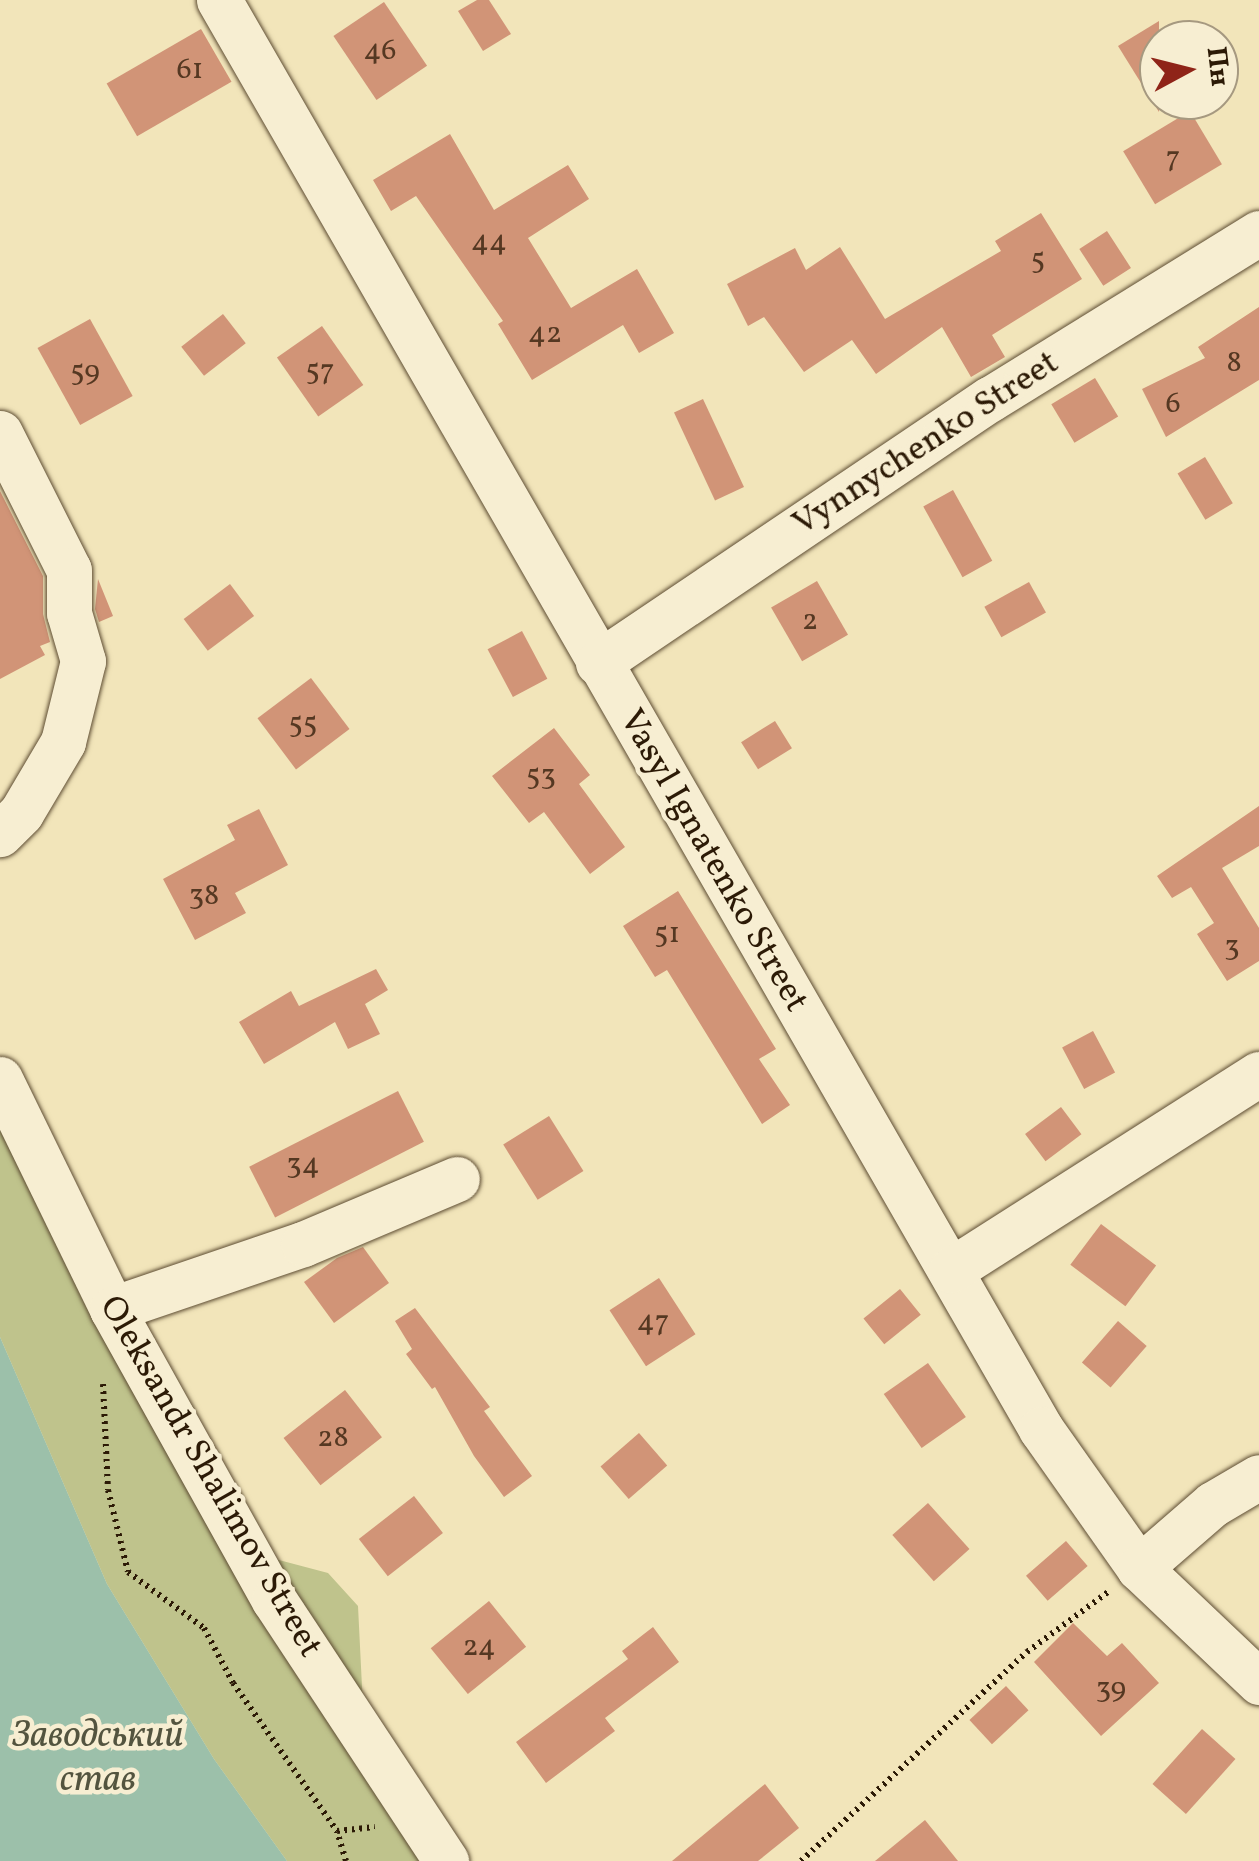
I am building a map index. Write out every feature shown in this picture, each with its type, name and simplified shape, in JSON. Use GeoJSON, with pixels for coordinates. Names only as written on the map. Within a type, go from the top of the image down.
{"type":"FeatureCollection","features":[{"type":"Feature","properties":{"kind":"street","name":"Vasyl Ignatenko Street"},"geometry":{"type":"LineString","coordinates":[[219,0],[1040,1428],[1140,1568],[1259,1682]]}},
{"type":"Feature","properties":{"kind":"street","name":"Vynnychenko Street"},"geometry":{"type":"LineString","coordinates":[[598,663],[990,400],[1259,232]]}},
{"type":"Feature","properties":{"kind":"street"},"geometry":{"type":"LineString","coordinates":[[0,433],[69,570],[68,613],[83,661],[62,742],[21,812],[0,834]]}},
{"type":"Feature","properties":{"kind":"street"},"geometry":{"type":"LineString","coordinates":[[950,1270],[1259,1074]]}},
{"type":"Feature","properties":{"kind":"street","name":"Oleksandr Shalimov Street"},"geometry":{"type":"LineString","coordinates":[[0,1078],[112,1310],[274,1600],[446,1861]]}},
{"type":"Feature","properties":{"kind":"street"},"geometry":{"type":"LineString","coordinates":[[112,1310],[302,1244],[457,1179]]}},
{"type":"Feature","properties":{"kind":"street"},"geometry":{"type":"LineString","coordinates":[[1140,1568],[1213,1504],[1259,1477]]}},
{"type":"Feature","properties":{"kind":"path"},"geometry":{"type":"LineString","coordinates":[[102,1376],[108,1490],[128,1572],[204,1628],[233,1683],[337,1831],[346,1861]]}},
{"type":"Feature","properties":{"kind":"path"},"geometry":{"type":"LineString","coordinates":[[801,1861],[1027,1652],[1140,1568]]}},
{"type":"Feature","properties":{"kind":"path"},"geometry":{"type":"LineString","coordinates":[[337,1831],[419,1821]]}},
{"type":"Feature","properties":{"kind":"shaded area"},"geometry":{"type":"Polygon","coordinates":[[[0,1115],[260,1555],[328,1573],[358,1606],[363,1707],[428,1861],[287,1861],[214,1759],[107,1584],[0,1337],[0,1115]]]}},
{"type":"Feature","properties":{"kind":"water","name":"Заводський став"},"geometry":{"type":"Polygon","coordinates":[[[0,1337],[107,1584],[214,1759],[287,1861],[0,1861],[0,1337]]]}},
{"type":"Feature","properties":{"kind":"building"},"geometry":{"type":"Polygon","coordinates":[[[477,0],[489,0],[511,34],[483,51],[458,11],[477,0]]]}},
{"type":"Feature","properties":{"kind":"building"},"geometry":{"type":"Polygon","coordinates":[[[384,2],[427,66],[376,100],[333,36],[384,2]]]}},
{"type":"Feature","properties":{"kind":"building"},"geometry":{"type":"Polygon","coordinates":[[[201,29],[232,82],[137,136],[107,84],[201,29]]]}},
{"type":"Feature","properties":{"kind":"building"},"geometry":{"type":"Polygon","coordinates":[[[1139,33],[1139,80],[1118,46],[1139,33]]]}},
{"type":"Feature","properties":{"kind":"building"},"geometry":{"type":"Polygon","coordinates":[[[1175,120],[1195,120],[1222,164],[1155,204],[1123,151],[1175,120]]]}},
{"type":"Feature","properties":{"kind":"building"},"geometry":{"type":"Polygon","coordinates":[[[450,134],[494,210],[568,165],[589,199],[528,238],[571,308],[637,269],[674,333],[639,353],[623,325],[532,380],[498,324],[503,321],[416,196],[391,211],[373,180],[450,134]]]}},
{"type":"Feature","properties":{"kind":"building"},"geometry":{"type":"Polygon","coordinates":[[[1041,213],[1082,279],[992,335],[1005,357],[971,377],[942,327],[876,374],[852,340],[804,372],[764,317],[748,326],[727,284],[795,248],[806,270],[840,247],[885,319],[1001,251],[995,241],[1041,213]]]}},
{"type":"Feature","properties":{"kind":"building"},"geometry":{"type":"Polygon","coordinates":[[[1107,231],[1131,268],[1103,286],[1079,249],[1107,231]]]}},
{"type":"Feature","properties":{"kind":"building"},"geometry":{"type":"Polygon","coordinates":[[[1259,307],[1259,380],[1166,437],[1142,389],[1205,358],[1198,347],[1259,307]]]}},
{"type":"Feature","properties":{"kind":"building"},"geometry":{"type":"Polygon","coordinates":[[[223,314],[246,343],[204,376],[181,347],[223,314]]]}},
{"type":"Feature","properties":{"kind":"building"},"geometry":{"type":"Polygon","coordinates":[[[90,319],[133,396],[80,425],[38,348],[90,319]]]}},
{"type":"Feature","properties":{"kind":"building"},"geometry":{"type":"Polygon","coordinates":[[[322,326],[363,385],[318,417],[277,358],[322,326]]]}},
{"type":"Feature","properties":{"kind":"building"},"geometry":{"type":"Polygon","coordinates":[[[1095,378],[1118,417],[1074,443],[1051,404],[1095,378]]]}},
{"type":"Feature","properties":{"kind":"building"},"geometry":{"type":"Polygon","coordinates":[[[703,399],[744,487],[715,500],[674,413],[703,399]]]}},
{"type":"Feature","properties":{"kind":"building"},"geometry":{"type":"Polygon","coordinates":[[[1205,457],[1233,503],[1205,520],[1178,473],[1205,457]]]}},
{"type":"Feature","properties":{"kind":"building"},"geometry":{"type":"Polygon","coordinates":[[[953,490],[992,561],[963,577],[923,506],[953,490]]]}},
{"type":"Feature","properties":{"kind":"building"},"geometry":{"type":"Polygon","coordinates":[[[0,491],[43,576],[43,614],[50,642],[40,646],[45,655],[0,679],[0,491]]]}},
{"type":"Feature","properties":{"kind":"building"},"geometry":{"type":"Polygon","coordinates":[[[98,579],[113,616],[99,622],[95,609],[98,579]]]}},
{"type":"Feature","properties":{"kind":"building"},"geometry":{"type":"Polygon","coordinates":[[[817,581],[848,635],[802,661],[771,608],[817,581]]]}},
{"type":"Feature","properties":{"kind":"building"},"geometry":{"type":"Polygon","coordinates":[[[1029,582],[1046,613],[1001,637],[984,607],[1029,582]]]}},
{"type":"Feature","properties":{"kind":"building"},"geometry":{"type":"Polygon","coordinates":[[[230,584],[254,616],[208,651],[184,619],[230,584]]]}},
{"type":"Feature","properties":{"kind":"building"},"geometry":{"type":"Polygon","coordinates":[[[522,631],[547,679],[513,697],[488,649],[522,631]]]}},
{"type":"Feature","properties":{"kind":"building"},"geometry":{"type":"Polygon","coordinates":[[[311,678],[350,729],[296,769],[257,718],[311,678]]]}},
{"type":"Feature","properties":{"kind":"building"},"geometry":{"type":"Polygon","coordinates":[[[775,721],[792,748],[758,769],[741,742],[775,721]]]}},
{"type":"Feature","properties":{"kind":"building"},"geometry":{"type":"Polygon","coordinates":[[[554,728],[590,775],[579,784],[625,847],[590,874],[544,812],[529,823],[492,776],[554,728]]]}},
{"type":"Feature","properties":{"kind":"building"},"geometry":{"type":"Polygon","coordinates":[[[1259,806],[1259,846],[1222,868],[1259,928],[1259,961],[1227,981],[1197,934],[1214,923],[1191,887],[1172,898],[1157,876],[1259,806]]]}},
{"type":"Feature","properties":{"kind":"building"},"geometry":{"type":"Polygon","coordinates":[[[259,809],[288,865],[235,893],[246,913],[195,940],[163,879],[235,840],[227,825],[259,809]]]}},
{"type":"Feature","properties":{"kind":"building"},"geometry":{"type":"Polygon","coordinates":[[[678,891],[776,1049],[759,1059],[790,1105],[762,1124],[667,970],[655,977],[623,926],[678,891]]]}},
{"type":"Feature","properties":{"kind":"building"},"geometry":{"type":"Polygon","coordinates":[[[376,969],[388,990],[365,1004],[380,1034],[348,1049],[335,1022],[264,1064],[239,1022],[291,991],[299,1006],[376,969]]]}},
{"type":"Feature","properties":{"kind":"building"},"geometry":{"type":"Polygon","coordinates":[[[1093,1031],[1115,1072],[1084,1089],[1062,1047],[1093,1031]]]}},
{"type":"Feature","properties":{"kind":"building"},"geometry":{"type":"Polygon","coordinates":[[[398,1091],[424,1142],[275,1218],[249,1167],[398,1091]]]}},
{"type":"Feature","properties":{"kind":"building"},"geometry":{"type":"Polygon","coordinates":[[[1061,1107],[1081,1134],[1046,1161],[1025,1134],[1061,1107]]]}},
{"type":"Feature","properties":{"kind":"building"},"geometry":{"type":"Polygon","coordinates":[[[549,1116],[583,1171],[538,1200],[503,1145],[549,1116]]]}},
{"type":"Feature","properties":{"kind":"building"},"geometry":{"type":"Polygon","coordinates":[[[1101,1224],[1156,1266],[1125,1306],[1070,1265],[1101,1224]]]}},
{"type":"Feature","properties":{"kind":"building"},"geometry":{"type":"Polygon","coordinates":[[[363,1247],[389,1283],[334,1323],[304,1282],[337,1258],[363,1247]]]}},
{"type":"Feature","properties":{"kind":"building"},"geometry":{"type":"Polygon","coordinates":[[[659,1278],[695,1334],[646,1366],[610,1310],[659,1278]]]}},
{"type":"Feature","properties":{"kind":"building"},"geometry":{"type":"Polygon","coordinates":[[[900,1289],[921,1315],[884,1344],[863,1319],[900,1289]]]}},
{"type":"Feature","properties":{"kind":"building"},"geometry":{"type":"Polygon","coordinates":[[[415,1308],[490,1407],[484,1411],[532,1476],[504,1497],[474,1456],[435,1387],[432,1389],[406,1354],[412,1349],[395,1321],[415,1308]]]}},
{"type":"Feature","properties":{"kind":"building"},"geometry":{"type":"Polygon","coordinates":[[[1118,1321],[1147,1346],[1111,1387],[1082,1363],[1118,1321]]]}},
{"type":"Feature","properties":{"kind":"building"},"geometry":{"type":"Polygon","coordinates":[[[928,1363],[966,1417],[922,1448],[884,1394],[928,1363]]]}},
{"type":"Feature","properties":{"kind":"building"},"geometry":{"type":"Polygon","coordinates":[[[345,1390],[382,1437],[320,1485],[284,1438],[345,1390]]]}},
{"type":"Feature","properties":{"kind":"building"},"geometry":{"type":"Polygon","coordinates":[[[639,1433],[667,1465],[629,1499],[601,1466],[639,1433]]]}},
{"type":"Feature","properties":{"kind":"building"},"geometry":{"type":"Polygon","coordinates":[[[414,1496],[443,1533],[388,1576],[359,1539],[414,1496]]]}},
{"type":"Feature","properties":{"kind":"building"},"geometry":{"type":"Polygon","coordinates":[[[928,1503],[969,1549],[934,1581],[892,1535],[928,1503]]]}},
{"type":"Feature","properties":{"kind":"building"},"geometry":{"type":"Polygon","coordinates":[[[1066,1541],[1088,1566],[1048,1601],[1026,1576],[1066,1541]]]}},
{"type":"Feature","properties":{"kind":"building"},"geometry":{"type":"Polygon","coordinates":[[[489,1601],[526,1647],[468,1694],[431,1648],[489,1601]]]}},
{"type":"Feature","properties":{"kind":"building"},"geometry":{"type":"Polygon","coordinates":[[[1073,1623],[1107,1656],[1122,1643],[1159,1683],[1101,1736],[1034,1662],[1073,1623]]]}},
{"type":"Feature","properties":{"kind":"building"},"geometry":{"type":"Polygon","coordinates":[[[653,1627],[679,1662],[605,1718],[615,1731],[546,1783],[516,1742],[628,1659],[622,1651],[653,1627]]]}},
{"type":"Feature","properties":{"kind":"building"},"geometry":{"type":"Polygon","coordinates":[[[1006,1686],[1029,1710],[992,1744],[969,1720],[1006,1686]]]}},
{"type":"Feature","properties":{"kind":"building"},"geometry":{"type":"Polygon","coordinates":[[[1202,1729],[1235,1759],[1186,1814],[1152,1784],[1202,1729]]]}},
{"type":"Feature","properties":{"kind":"building"},"geometry":{"type":"Polygon","coordinates":[[[765,1784],[799,1828],[758,1861],[672,1861],[765,1784]]]}},
{"type":"Feature","properties":{"kind":"building"},"geometry":{"type":"Polygon","coordinates":[[[925,1820],[958,1861],[875,1861],[925,1820]]]}}]}
